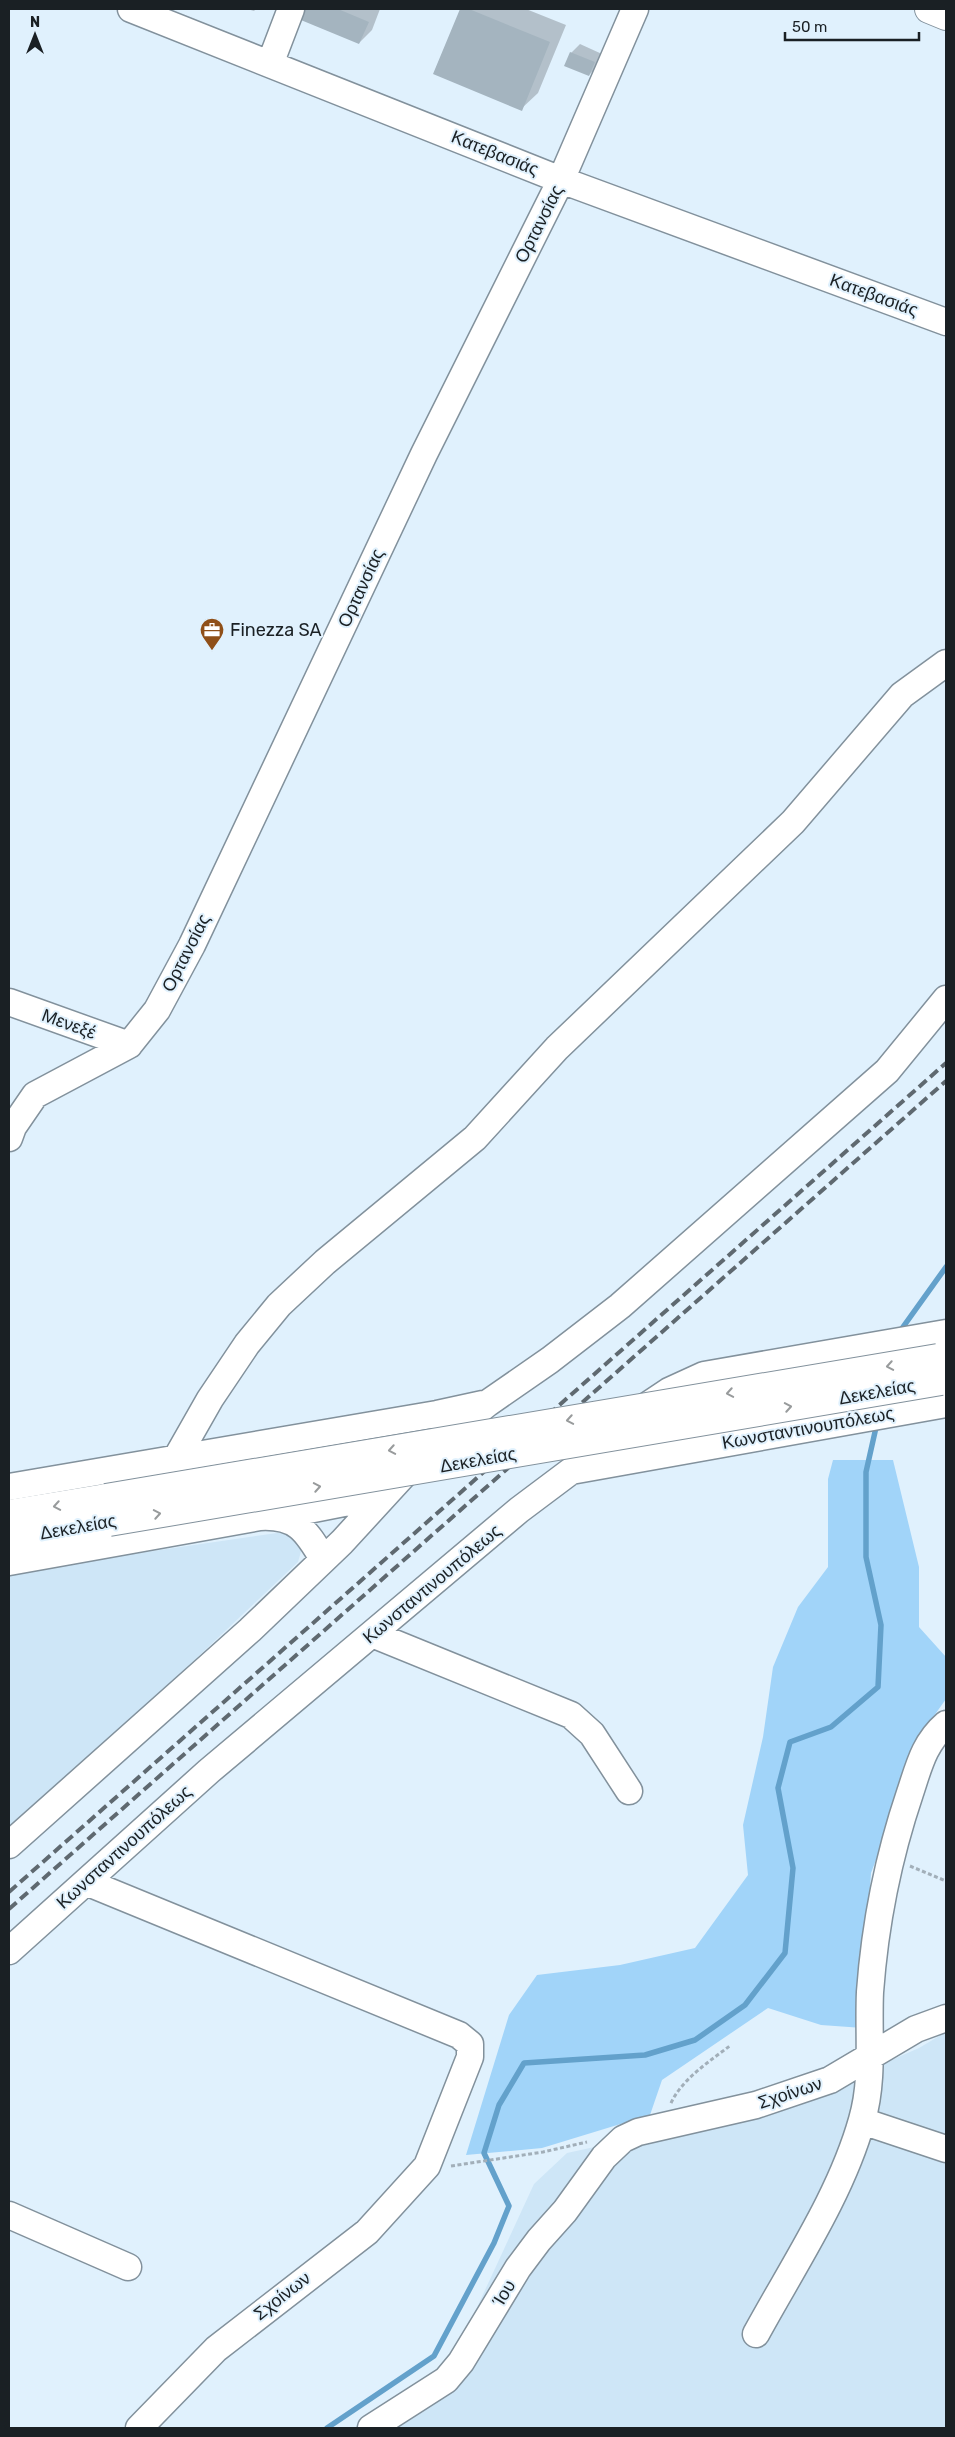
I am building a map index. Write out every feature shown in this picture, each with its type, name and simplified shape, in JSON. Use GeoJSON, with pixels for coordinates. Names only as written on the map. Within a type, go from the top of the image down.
{"type":"FeatureCollection","features":[{"type":"Feature","properties":{"kind":"main road"},"geometry":{"type":"LineString","coordinates":[[928,9],[946,16]]}},
{"type":"Feature","properties":{"kind":"main road","name":"Δεκελείας"},"geometry":{"type":"LineString","coordinates":[[9,1539],[107,1510],[943,1364]]}},
{"type":"Feature","properties":{"kind":"main road","name":"Δεκελείας"},"geometry":{"type":"LineString","coordinates":[[9,1514],[107,1510]]}},
{"type":"Feature","properties":{"kind":"street","name":"Κατεβασιάς"},"geometry":{"type":"LineString","coordinates":[[131,9],[562,180],[946,322]]}},
{"type":"Feature","properties":{"kind":"street"},"geometry":{"type":"LineString","coordinates":[[270,64],[291,9]]}},
{"type":"Feature","properties":{"kind":"street","name":"Ορτανσίας"},"geometry":{"type":"LineString","coordinates":[[9,1138],[13,1127],[35,1095],[129,1045],[157,1010],[192,945],[424,454],[562,180],[635,9]]}},
{"type":"Feature","properties":{"kind":"street"},"geometry":{"type":"LineString","coordinates":[[177,1457],[210,1400],[248,1344],[279,1306],[325,1262],[474,1138],[557,1048],[793,822],[902,695],[946,662]]}},
{"type":"Feature","properties":{"kind":"street"},"geometry":{"type":"LineString","coordinates":[[9,1845],[250,1630],[323,1559],[420,1457],[488,1403],[550,1360],[642,1287],[887,1071],[946,999]]}},
{"type":"Feature","properties":{"kind":"street","name":"Μενεξέ"},"geometry":{"type":"LineString","coordinates":[[9,1002],[129,1045]]}},
{"type":"Feature","properties":{"kind":"street"},"geometry":{"type":"LineString","coordinates":[[571,1471],[636,1413],[668,1392],[704,1375],[862,1347],[943,1364]]}},
{"type":"Feature","properties":{"kind":"street","name":"Κωνσταντινουπόλεως"},"geometry":{"type":"LineString","coordinates":[[9,1951],[209,1771],[519,1510],[571,1471],[668,1452],[910,1410],[943,1364]]}},
{"type":"Feature","properties":{"kind":"street"},"geometry":{"type":"LineString","coordinates":[[9,1487],[436,1414],[488,1403]]}},
{"type":"Feature","properties":{"kind":"street"},"geometry":{"type":"LineString","coordinates":[[636,1413],[668,1452]]}},
{"type":"Feature","properties":{"kind":"street"},"geometry":{"type":"LineString","coordinates":[[9,1562],[349,1502],[394,1486]]}},
{"type":"Feature","properties":{"kind":"street"},"geometry":{"type":"LineString","coordinates":[[278,1516],[297,1524],[308,1534],[323,1559]]}},
{"type":"Feature","properties":{"kind":"street"},"geometry":{"type":"LineString","coordinates":[[372,1634],[571,1715],[592,1734],[629,1791]]}},
{"type":"Feature","properties":{"kind":"street"},"geometry":{"type":"LineString","coordinates":[[756,2334],[833,2194],[862,2121],[869,2087],[868,2029],[876,1929],[890,1858],[927,1744],[946,1724]]}},
{"type":"Feature","properties":{"kind":"street","name":"Σχοίνων"},"geometry":{"type":"LineString","coordinates":[[86,1882],[459,2035],[470,2044],[470,2057],[427,2166],[367,2232],[216,2349],[140,2428]]}},
{"type":"Feature","properties":{"kind":"street","name":"Σχοίνων"},"geometry":{"type":"LineString","coordinates":[[623,2139],[638,2132],[756,2105],[821,2084],[870,2058],[916,2029],[946,2018]]}},
{"type":"Feature","properties":{"kind":"street"},"geometry":{"type":"LineString","coordinates":[[862,2121],[946,2149]]}},
{"type":"Feature","properties":{"kind":"street","name":"Ίου"},"geometry":{"type":"LineString","coordinates":[[371,2428],[446,2380],[461,2362],[534,2247],[565,2212],[604,2157],[623,2139]]}},
{"type":"Feature","properties":{"kind":"street"},"geometry":{"type":"LineString","coordinates":[[9,2215],[128,2267]]}},
{"type":"Feature","properties":{"kind":"path"},"geometry":{"type":"LineString","coordinates":[[890,1858],[946,1881]]}},
{"type":"Feature","properties":{"kind":"path"},"geometry":{"type":"LineString","coordinates":[[659,2127],[674,2096],[701,2068],[731,2045]]}},
{"type":"Feature","properties":{"kind":"path"},"geometry":{"type":"LineString","coordinates":[[457,2166],[543,2152],[601,2139],[623,2139]]}},
{"type":"Feature","properties":{"kind":"shaded area"},"geometry":{"type":"Polygon","coordinates":[[[833,1460],[893,1460],[919,1567],[919,1627],[946,1657],[946,1699],[926,1727],[871,1873],[863,1983],[863,2028],[821,2025],[768,2008],[662,2080],[650,2115],[542,2148],[466,2155],[509,2015],[537,1975],[620,1965],[695,1948],[748,1875],[743,1825],[763,1737],[773,1667],[798,1607],[828,1567],[828,1479],[833,1460]]]}},
{"type":"Feature","properties":{"kind":"shaded area"},"geometry":{"type":"Polygon","coordinates":[[[284,1532],[294,1534],[302,1548],[298,1562],[145,1707],[9,1826],[9,1572],[284,1532]]]}},
{"type":"Feature","properties":{"kind":"shaded area"},"geometry":{"type":"Polygon","coordinates":[[[946,2032],[946,2428],[354,2428],[437,2376],[462,2340],[534,2184],[567,2153],[718,2120],[832,2086],[919,2048],[946,2032]]]}},
{"type":"Feature","properties":{"kind":"building"},"geometry":{"type":"Polygon","coordinates":[[[300,9],[338,9],[369,22],[359,44],[296,18],[300,9]]]}},
{"type":"Feature","properties":{"kind":"building"},"geometry":{"type":"Polygon","coordinates":[[[460,9],[469,9],[550,42],[522,111],[433,74],[460,9]]]}},
{"type":"Feature","properties":{"kind":"building"},"geometry":{"type":"Polygon","coordinates":[[[570,52],[595,62],[589,76],[564,66],[570,52]]]}},
{"type":"Feature","properties":{"kind":"waterway"},"geometry":{"type":"LineString","coordinates":[[898,1334],[946,1267]]}},
{"type":"Feature","properties":{"kind":"waterway"},"geometry":{"type":"LineString","coordinates":[[327,2428],[434,2356],[494,2243],[509,2206],[484,2153],[499,2105],[524,2063],[645,2055],[695,2040],[745,2005],[785,1953],[793,1868],[778,1788],[790,1742],[831,1727],[878,1687],[881,1625],[866,1557],[866,1472],[877,1423]]}},
{"type":"Feature","properties":{"kind":"railway"},"geometry":{"type":"LineString","coordinates":[[9,1892],[946,1063]]}},
{"type":"Feature","properties":{"kind":"railway"},"geometry":{"type":"LineString","coordinates":[[9,1909],[946,1081]]}},
{"type":"Feature","properties":{"kind":"place","name":"Finezza SA"},"geometry":{"type":"Point","coordinates":[212,651]}}]}
